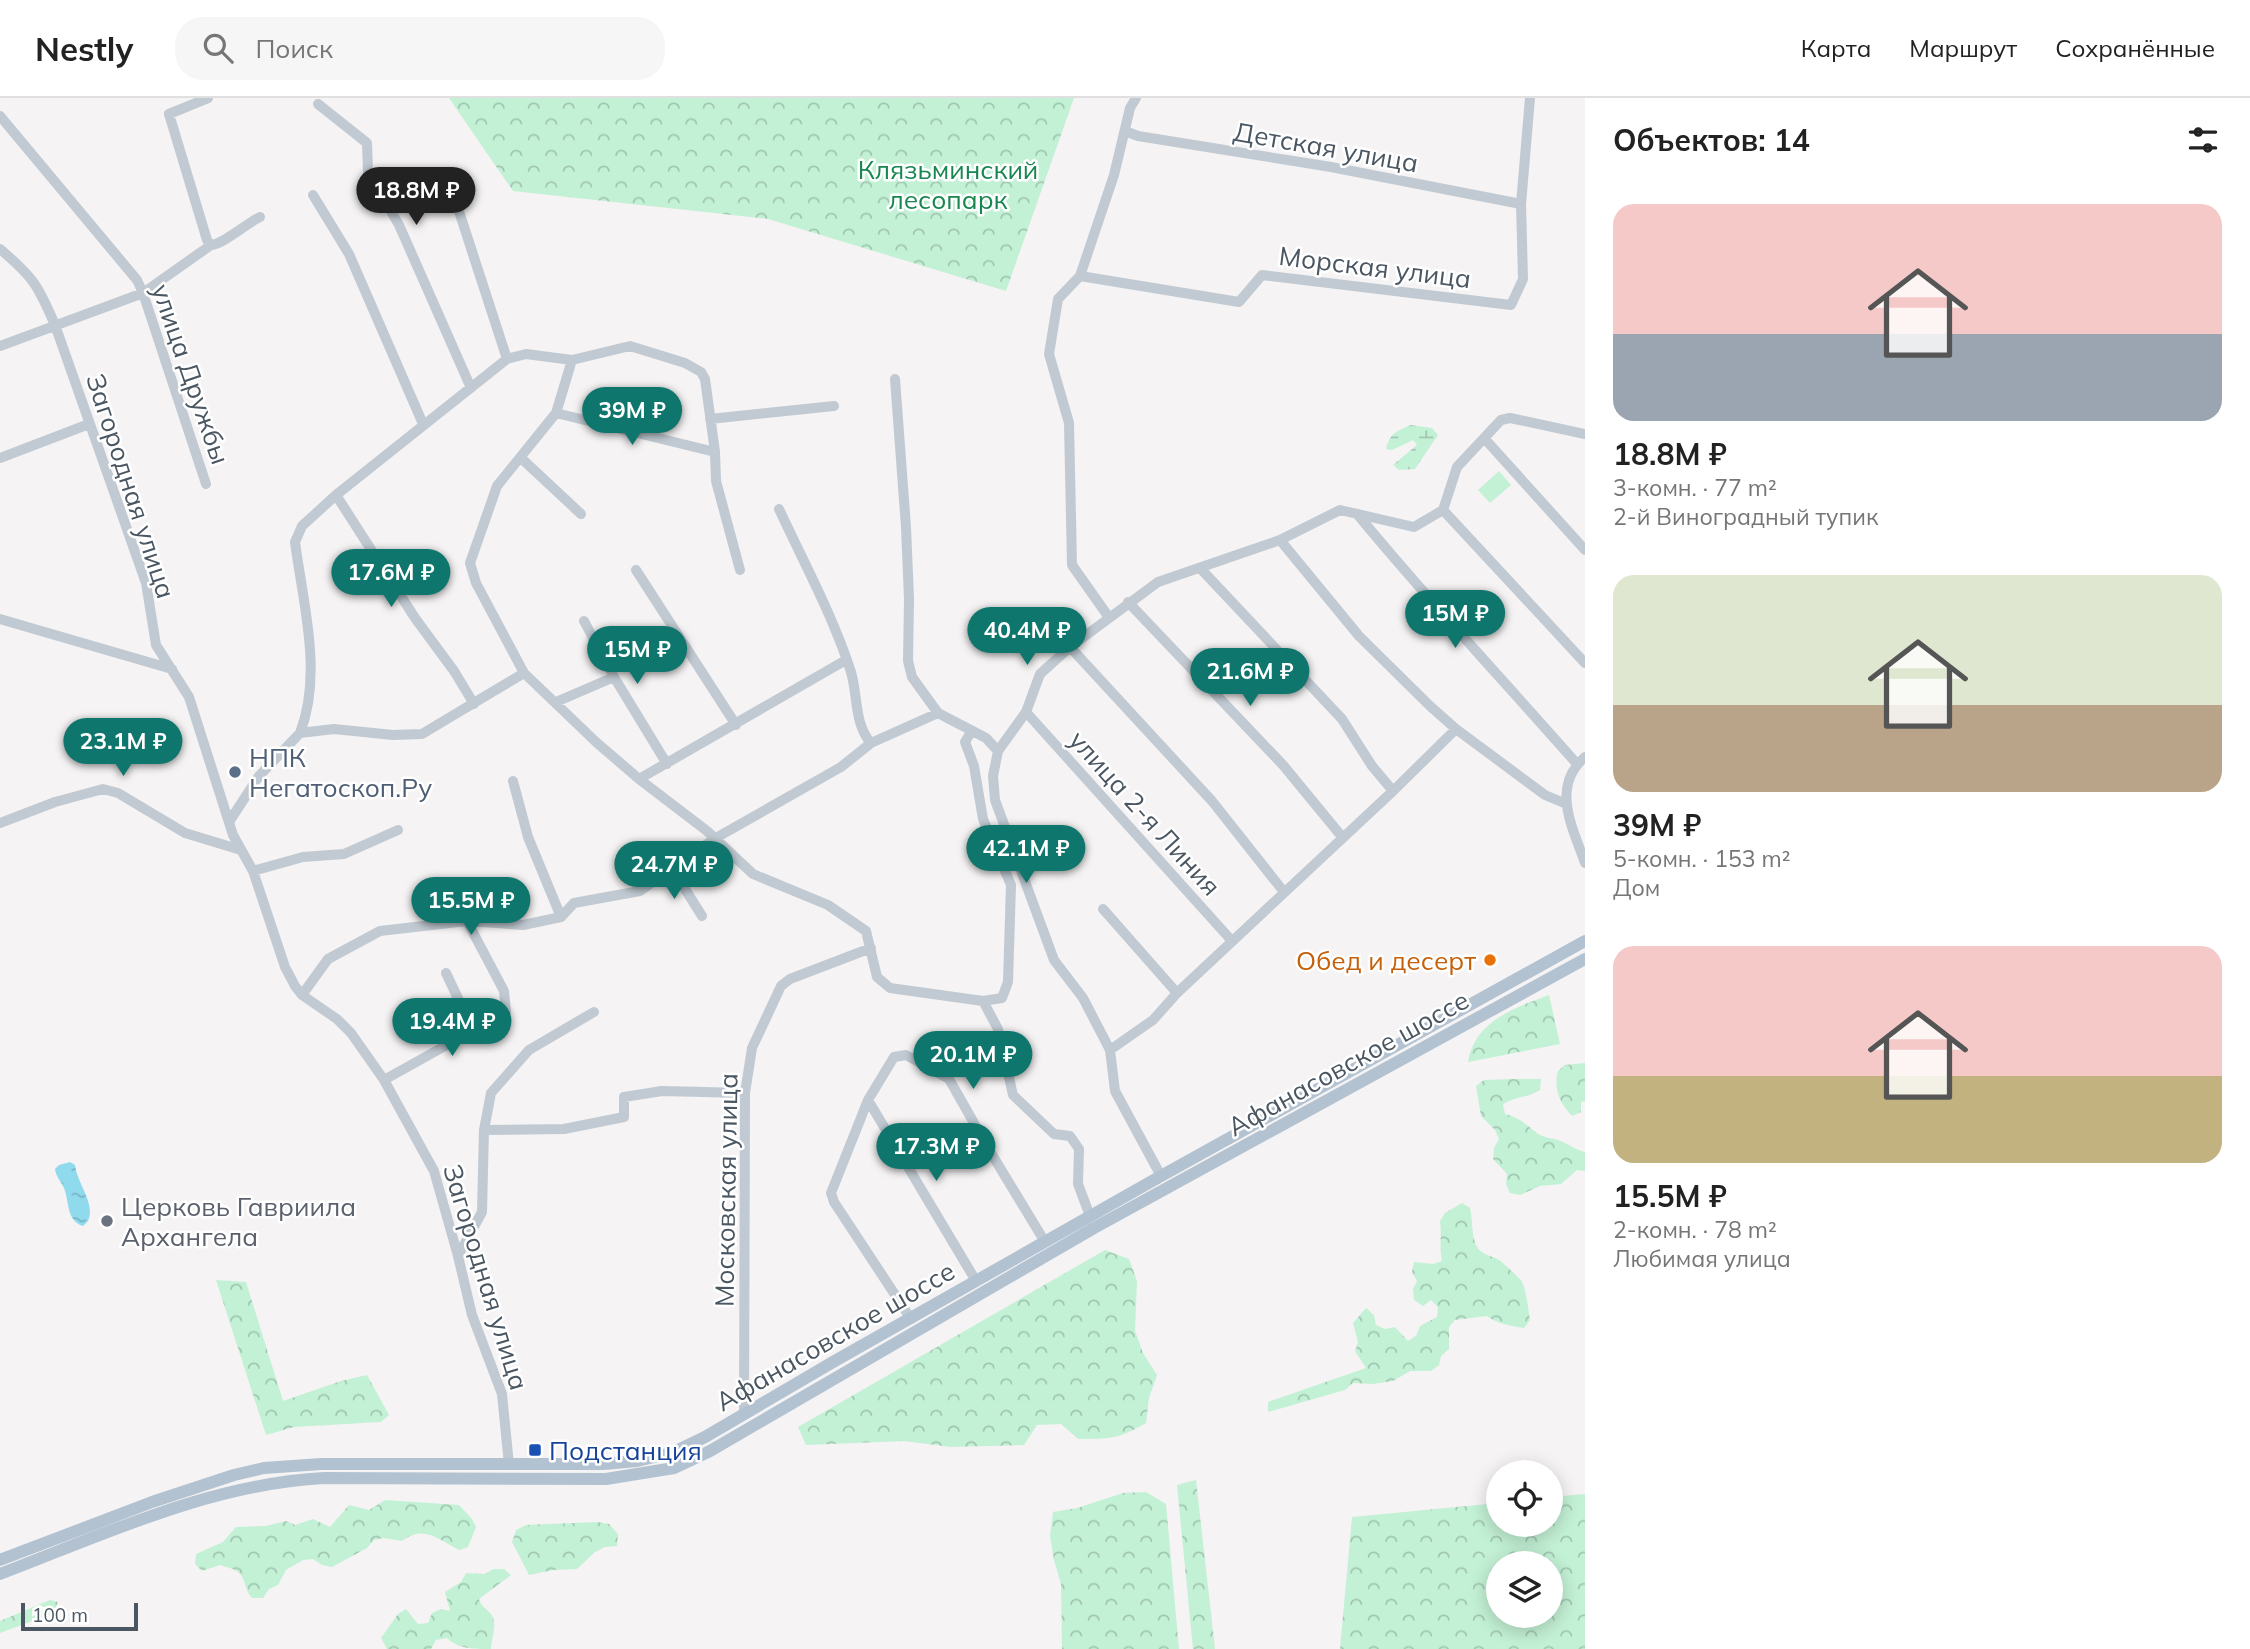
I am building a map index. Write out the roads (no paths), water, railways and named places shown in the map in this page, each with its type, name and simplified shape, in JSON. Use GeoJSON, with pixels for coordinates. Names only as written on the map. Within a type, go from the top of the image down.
{"type":"FeatureCollection","features":[{"type":"Feature","properties":{"kind":"main road","name":"Афанасовское шоссе"},"geometry":{"type":"LineString","coordinates":[[0,1560],[152,1502],[264,1468],[321,1464],[604,1464],[637,1461],[672,1453],[744,1415],[1379,1053],[1585,942]]}},
{"type":"Feature","properties":{"kind":"main road","name":"Афанасовское шоссе"},"geometry":{"type":"LineString","coordinates":[[0,1574],[156,1514],[218,1494],[276,1482],[324,1478],[606,1479],[674,1468],[710,1451],[1094,1228],[1585,959]]}},
{"type":"Feature","properties":{"kind":"street"},"geometry":{"type":"LineString","coordinates":[[208,98],[169,114],[211,245]]}},
{"type":"Feature","properties":{"kind":"street"},"geometry":{"type":"LineString","coordinates":[[1121,98],[1130,108]]}},
{"type":"Feature","properties":{"kind":"street"},"geometry":{"type":"LineString","coordinates":[[1108,616],[1072,565],[1069,424],[1049,354],[1058,299],[1080,276],[1114,175],[1130,108],[1136,98]]}},
{"type":"Feature","properties":{"kind":"street"},"geometry":{"type":"LineString","coordinates":[[1521,204],[1530,98]]}},
{"type":"Feature","properties":{"kind":"street"},"geometry":{"type":"LineString","coordinates":[[318,104],[367,143],[368,172],[398,225],[471,388]]}},
{"type":"Feature","properties":{"kind":"street","name":"улица Дружбы"},"geometry":{"type":"LineString","coordinates":[[0,116],[137,280],[206,484]]}},
{"type":"Feature","properties":{"kind":"street","name":"Детская улица"},"geometry":{"type":"LineString","coordinates":[[1125,131],[1138,136],[1331,167],[1521,204]]}},
{"type":"Feature","properties":{"kind":"street"},"geometry":{"type":"LineString","coordinates":[[313,195],[349,254],[423,424]]}},
{"type":"Feature","properties":{"kind":"street"},"geometry":{"type":"LineString","coordinates":[[455,199],[507,359]]}},
{"type":"Feature","properties":{"kind":"street","name":"Морская улица"},"geometry":{"type":"LineString","coordinates":[[1080,276],[1239,302],[1262,275],[1511,305],[1523,279],[1521,204]]}},
{"type":"Feature","properties":{"kind":"street"},"geometry":{"type":"LineString","coordinates":[[0,346],[143,293],[211,245],[218,245],[244,225],[260,217]]}},
{"type":"Feature","properties":{"kind":"street","name":"Загородная улица"},"geometry":{"type":"LineString","coordinates":[[0,249],[26,271],[37,285],[55,325],[146,583],[156,645],[189,697],[229,822],[253,871],[285,967],[302,995],[337,1019],[351,1033],[384,1080],[434,1171],[471,1315],[502,1394],[509,1465]]}},
{"type":"Feature","properties":{"kind":"street"},"geometry":{"type":"LineString","coordinates":[[229,822],[259,776],[300,733],[308,713],[311,690],[307,626],[295,542],[302,526],[423,424],[507,359],[526,354],[572,360],[630,346],[685,363],[701,372],[705,379],[715,452],[716,481],[740,569]]}},
{"type":"Feature","properties":{"kind":"street"},"geometry":{"type":"LineString","coordinates":[[572,360],[556,413],[497,486],[470,563],[476,583],[524,673],[596,742],[639,779],[708,831],[753,874],[828,905],[866,931],[877,976],[890,988],[983,1001],[1002,998],[1008,982],[1011,886],[983,819],[974,766],[965,742],[971,732]]}},
{"type":"Feature","properties":{"kind":"street"},"geometry":{"type":"LineString","coordinates":[[895,379],[908,564],[908,661],[912,677],[938,713],[986,738],[998,751]]}},
{"type":"Feature","properties":{"kind":"street"},"geometry":{"type":"LineString","coordinates":[[710,419],[834,406]]}},
{"type":"Feature","properties":{"kind":"street"},"geometry":{"type":"LineString","coordinates":[[556,413],[715,452]]}},
{"type":"Feature","properties":{"kind":"street"},"geometry":{"type":"LineString","coordinates":[[1161,1176],[1115,1091],[1110,1050],[1083,998],[1054,961],[995,800],[993,776],[998,751],[1026,712],[1040,674],[1108,616],[1158,582],[1280,540],[1340,510],[1414,527],[1443,510],[1457,467],[1501,420],[1510,418],[1585,434]]}},
{"type":"Feature","properties":{"kind":"street"},"geometry":{"type":"LineString","coordinates":[[0,458],[89,424]]}},
{"type":"Feature","properties":{"kind":"street"},"geometry":{"type":"LineString","coordinates":[[1484,438],[1585,550]]}},
{"type":"Feature","properties":{"kind":"street"},"geometry":{"type":"LineString","coordinates":[[521,458],[581,514]]}},
{"type":"Feature","properties":{"kind":"street"},"geometry":{"type":"LineString","coordinates":[[337,495],[415,618],[454,671],[474,704]]}},
{"type":"Feature","properties":{"kind":"street"},"geometry":{"type":"LineString","coordinates":[[779,509],[831,621],[851,673],[863,734],[871,743]]}},
{"type":"Feature","properties":{"kind":"street"},"geometry":{"type":"LineString","coordinates":[[1443,510],[1585,663]]}},
{"type":"Feature","properties":{"kind":"street"},"geometry":{"type":"LineString","coordinates":[[1358,514],[1418,588],[1581,761],[1567,781],[1564,803],[1585,863]]}},
{"type":"Feature","properties":{"kind":"street"},"geometry":{"type":"LineString","coordinates":[[1280,540],[1359,636],[1456,729],[1545,795],[1564,803]]}},
{"type":"Feature","properties":{"kind":"street"},"geometry":{"type":"LineString","coordinates":[[1200,568],[1342,719],[1372,766],[1393,791]]}},
{"type":"Feature","properties":{"kind":"street"},"geometry":{"type":"LineString","coordinates":[[636,570],[736,725]]}},
{"type":"Feature","properties":{"kind":"street"},"geometry":{"type":"LineString","coordinates":[[1128,602],[1283,765],[1343,838]]}},
{"type":"Feature","properties":{"kind":"street"},"geometry":{"type":"LineString","coordinates":[[0,619],[172,669]]}},
{"type":"Feature","properties":{"kind":"street"},"geometry":{"type":"LineString","coordinates":[[584,621],[614,677],[667,764]]}},
{"type":"Feature","properties":{"kind":"street"},"geometry":{"type":"LineString","coordinates":[[1070,647],[1212,802],[1284,892]]}},
{"type":"Feature","properties":{"kind":"street"},"geometry":{"type":"LineString","coordinates":[[639,779],[846,660]]}},
{"type":"Feature","properties":{"kind":"street"},"geometry":{"type":"LineString","coordinates":[[300,733],[334,729],[393,735],[422,734],[524,673]]}},
{"type":"Feature","properties":{"kind":"street"},"geometry":{"type":"LineString","coordinates":[[556,702],[614,677]]}},
{"type":"Feature","properties":{"kind":"street","name":"улица 2-я Линия"},"geometry":{"type":"LineString","coordinates":[[1026,712],[1233,941]]}},
{"type":"Feature","properties":{"kind":"street"},"geometry":{"type":"LineString","coordinates":[[302,995],[328,958],[380,931],[467,921],[523,925],[561,917],[574,903],[640,891],[714,839],[841,766],[871,743],[938,713]]}},
{"type":"Feature","properties":{"kind":"street"},"geometry":{"type":"LineString","coordinates":[[1110,1050],[1153,1020],[1177,993],[1456,729]]}},
{"type":"Feature","properties":{"kind":"street"},"geometry":{"type":"LineString","coordinates":[[513,781],[528,837],[561,917]]}},
{"type":"Feature","properties":{"kind":"street"},"geometry":{"type":"LineString","coordinates":[[0,823],[93,790],[111,790],[185,833],[241,850]]}},
{"type":"Feature","properties":{"kind":"street"},"geometry":{"type":"LineString","coordinates":[[253,871],[303,858],[344,854],[398,830]]}},
{"type":"Feature","properties":{"kind":"street"},"geometry":{"type":"LineString","coordinates":[[673,870],[702,916]]}},
{"type":"Feature","properties":{"kind":"street"},"geometry":{"type":"LineString","coordinates":[[1103,909],[1177,993]]}},
{"type":"Feature","properties":{"kind":"street"},"geometry":{"type":"LineString","coordinates":[[384,1080],[506,1012],[504,991],[467,921]]}},
{"type":"Feature","properties":{"kind":"street","name":"Московская улица"},"geometry":{"type":"LineString","coordinates":[[744,1415],[745,1093],[752,1048],[781,986],[790,979],[871,948]]}},
{"type":"Feature","properties":{"kind":"street"},"geometry":{"type":"LineString","coordinates":[[446,973],[473,1030]]}},
{"type":"Feature","properties":{"kind":"street"},"geometry":{"type":"LineString","coordinates":[[983,1001],[998,1029],[1013,1095],[1054,1134],[1070,1136],[1079,1149],[1078,1184],[1090,1216]]}},
{"type":"Feature","properties":{"kind":"street"},"geometry":{"type":"LineString","coordinates":[[458,1256],[482,1212],[484,1130],[491,1093],[529,1050],[594,1012]]}},
{"type":"Feature","properties":{"kind":"street"},"geometry":{"type":"LineString","coordinates":[[911,1319],[832,1197],[832,1189],[868,1100],[889,1062],[900,1055],[906,1055],[947,1077],[1045,1242]]}},
{"type":"Feature","properties":{"kind":"street"},"geometry":{"type":"LineString","coordinates":[[484,1130],[564,1129],[624,1117],[624,1097],[662,1091],[745,1093]]}},
{"type":"Feature","properties":{"kind":"street"},"geometry":{"type":"LineString","coordinates":[[868,1100],[976,1281]]}},
{"type":"Feature","properties":{"kind":"water"},"geometry":{"type":"Polygon","coordinates":[[[70,1162],[75,1165],[90,1208],[88,1221],[83,1226],[71,1216],[64,1188],[55,1169],[70,1162]]]}},
{"type":"Feature","properties":{"kind":"place","name":"НПК Негатоскоп.Ру"},"geometry":{"type":"Point","coordinates":[235,772]}},
{"type":"Feature","properties":{"kind":"place","name":"Обед и десерт"},"geometry":{"type":"Point","coordinates":[1490,960]}},
{"type":"Feature","properties":{"kind":"place","name":"Церковь Гавриила Архангела"},"geometry":{"type":"Point","coordinates":[107,1221]}},
{"type":"Feature","properties":{"kind":"place","name":"Подстанция"},"geometry":{"type":"Point","coordinates":[535,1450]}},
{"type":"Feature","properties":{"kind":"park label","name":"Клязьминский лесопарк"},"geometry":{"type":"Point","coordinates":[948,184]}}]}
